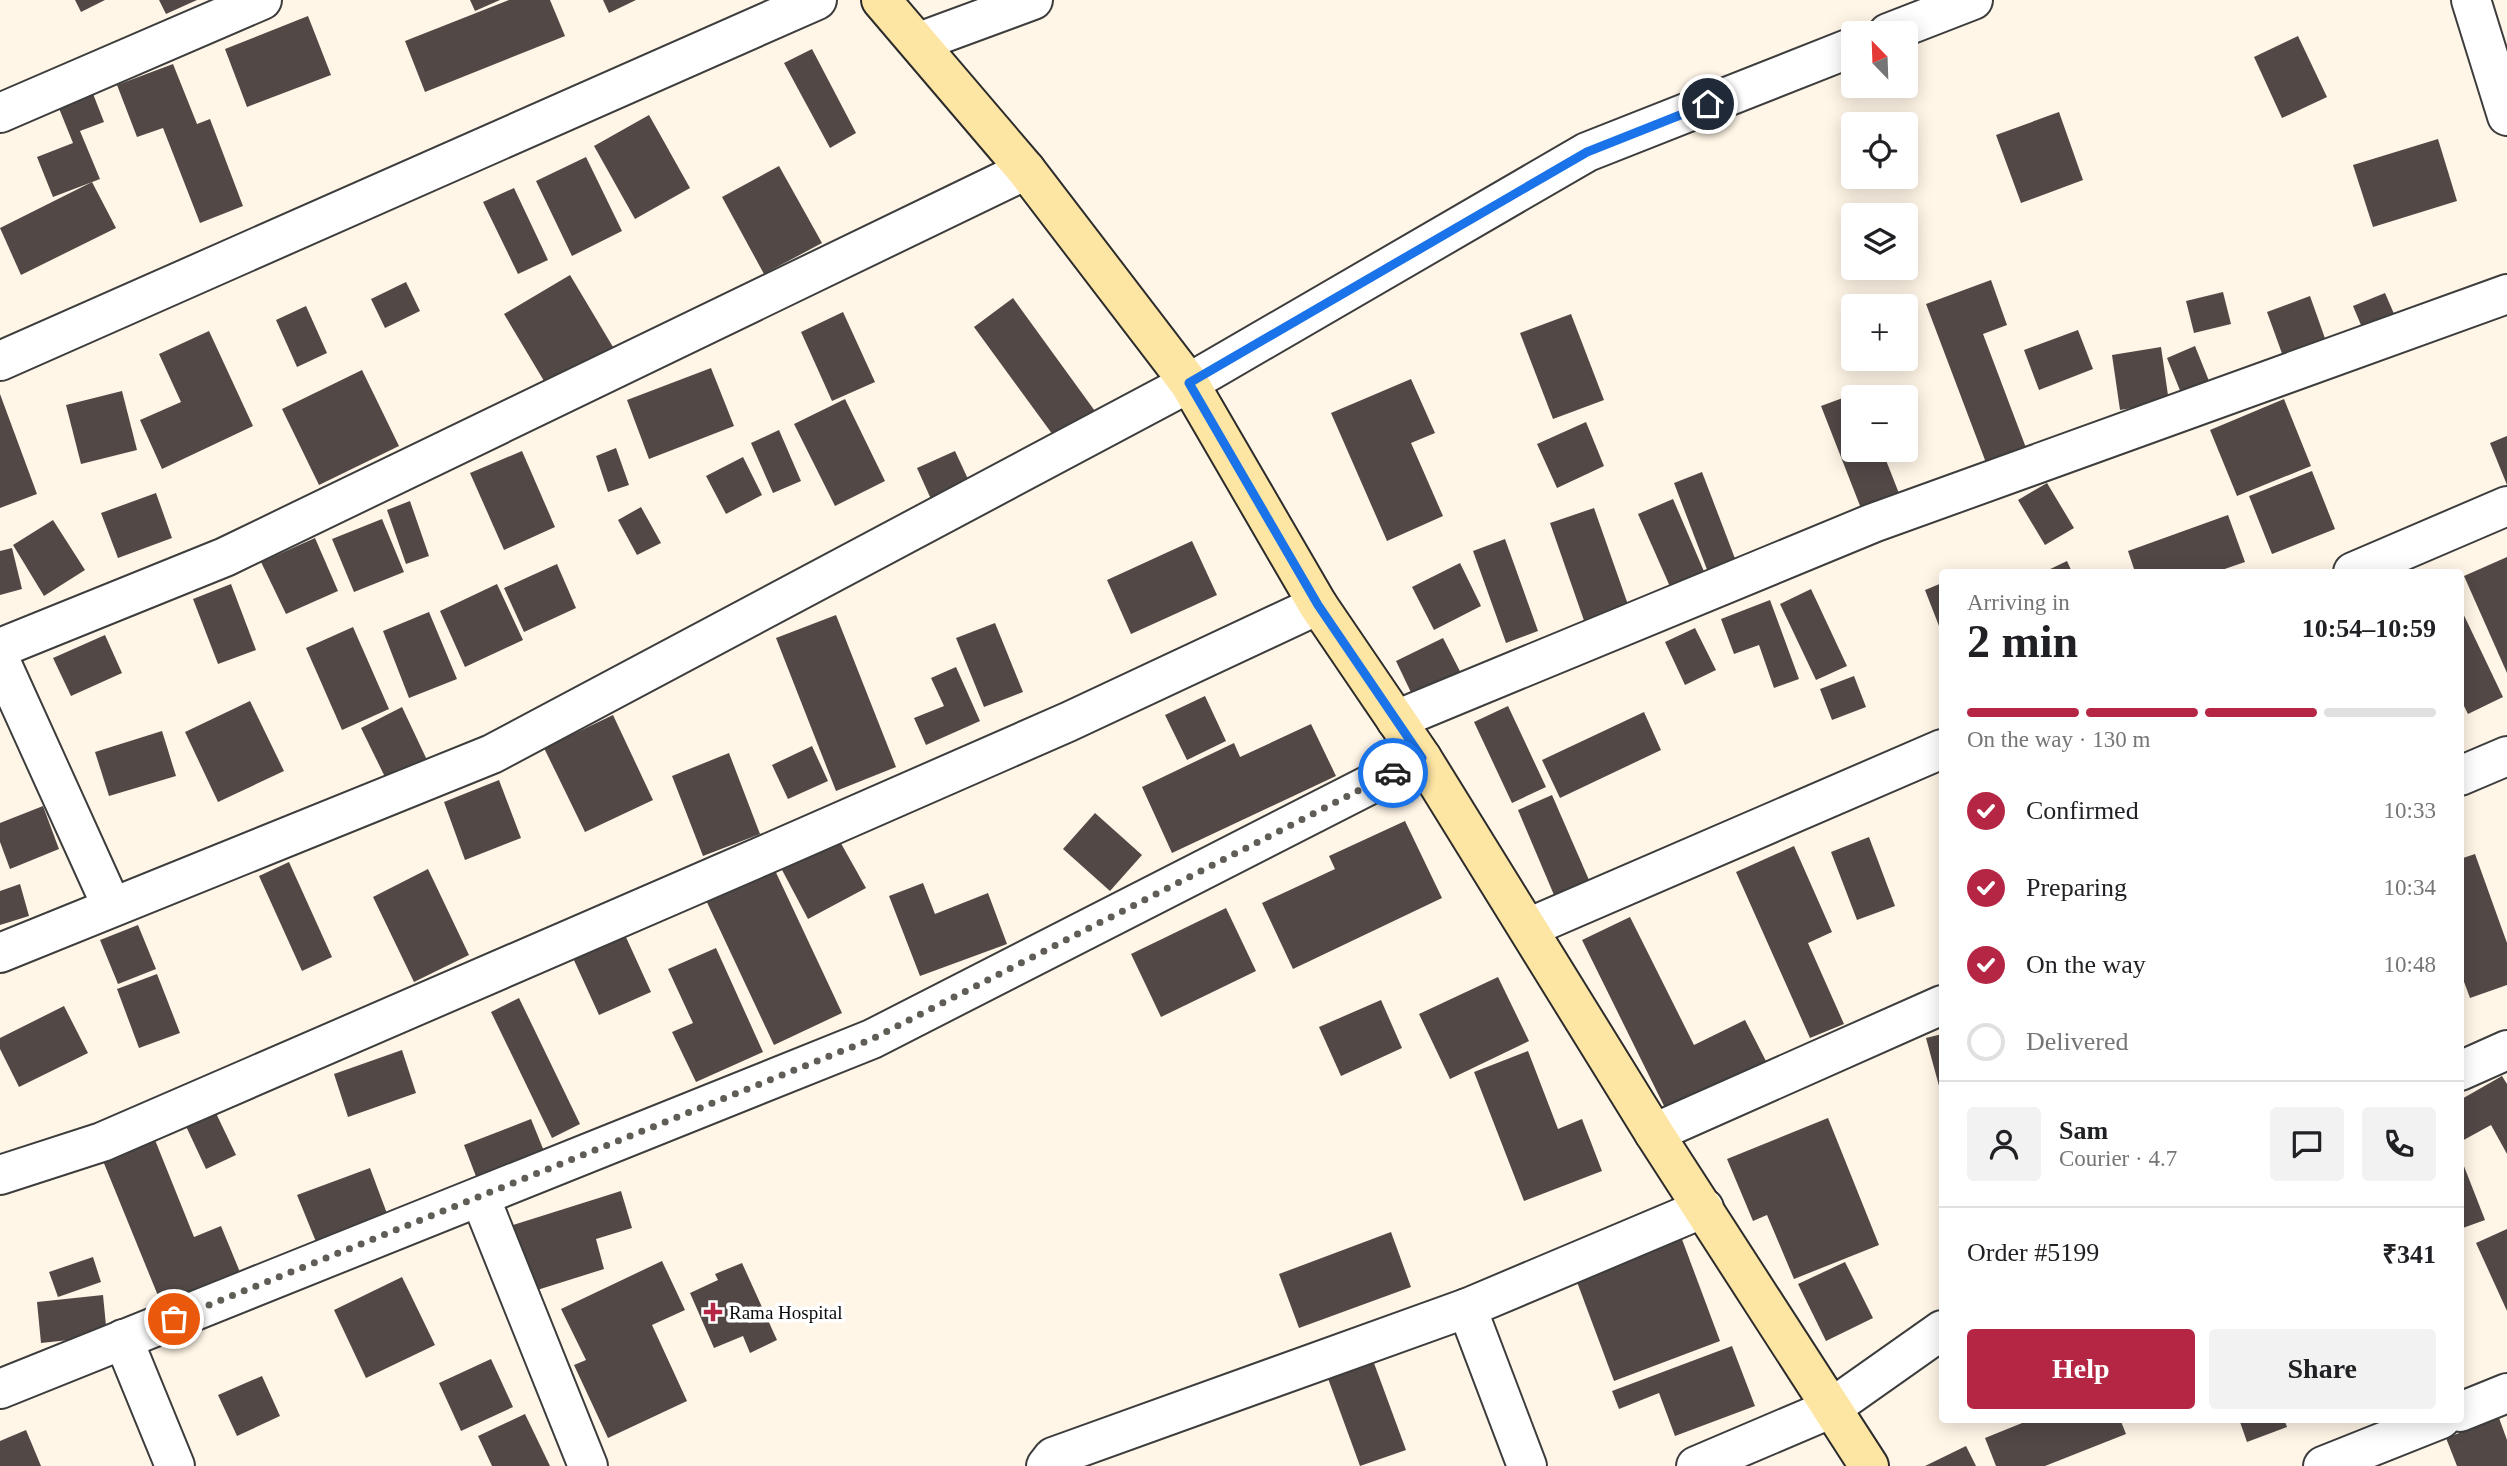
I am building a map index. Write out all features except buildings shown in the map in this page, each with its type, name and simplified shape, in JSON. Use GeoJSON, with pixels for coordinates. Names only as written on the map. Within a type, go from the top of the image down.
{"type":"FeatureCollection","features":[{"type":"Feature","properties":{"kind":"street"},"geometry":{"type":"LineString","coordinates":[[0,113],[262,0]]}},
{"type":"Feature","properties":{"kind":"street"},"geometry":{"type":"LineString","coordinates":[[0,361],[817,0]]}},
{"type":"Feature","properties":{"kind":"street"},"geometry":{"type":"LineString","coordinates":[[881,0],[1026,170],[1189,383],[1318,605],[1422,758],[1654,1133],[1869,1466]]}},
{"type":"Feature","properties":{"kind":"street"},"geometry":{"type":"LineString","coordinates":[[919,43],[1033,0]]}},
{"type":"Feature","properties":{"kind":"street"},"geometry":{"type":"LineString","coordinates":[[1918,21],[1973,0]]}},
{"type":"Feature","properties":{"kind":"street"},"geometry":{"type":"LineString","coordinates":[[2471,0],[2507,116]]}},
{"type":"Feature","properties":{"kind":"street"},"geometry":{"type":"LineString","coordinates":[[0,953],[492,754],[1189,383],[1587,152],[1841,52]]}},
{"type":"Feature","properties":{"kind":"street"},"geometry":{"type":"LineString","coordinates":[[0,648],[225,557],[1026,170]]}},
{"type":"Feature","properties":{"kind":"street"},"geometry":{"type":"LineString","coordinates":[[1396,720],[1873,523],[2507,294]]}},
{"type":"Feature","properties":{"kind":"street"},"geometry":{"type":"LineString","coordinates":[[2360,569],[2507,506]]}},
{"type":"Feature","properties":{"kind":"street"},"geometry":{"type":"LineString","coordinates":[[0,1175],[102,1142],[725,873],[1068,722],[1318,605]]}},
{"type":"Feature","properties":{"kind":"street"},"geometry":{"type":"LineString","coordinates":[[0,660],[112,907]]}},
{"type":"Feature","properties":{"kind":"street"},"geometry":{"type":"LineString","coordinates":[[1528,928],[1939,750]]}},
{"type":"Feature","properties":{"kind":"street"},"geometry":{"type":"LineString","coordinates":[[2464,774],[2507,756]]}},
{"type":"Feature","properties":{"kind":"street"},"geometry":{"type":"LineString","coordinates":[[0,1388],[872,1039],[1422,758]]}},
{"type":"Feature","properties":{"kind":"street"},"geometry":{"type":"LineString","coordinates":[[1654,1133],[1939,1006]]}},
{"type":"Feature","properties":{"kind":"street"},"geometry":{"type":"LineString","coordinates":[[2464,1069],[2507,1050]]}},
{"type":"Feature","properties":{"kind":"street"},"geometry":{"type":"LineString","coordinates":[[480,1197],[588,1466]]}},
{"type":"Feature","properties":{"kind":"street"},"geometry":{"type":"LineString","coordinates":[[1046,1466],[1053,1457],[1467,1308],[1704,1208]]}},
{"type":"Feature","properties":{"kind":"street"},"geometry":{"type":"LineString","coordinates":[[1467,1308],[1527,1466]]}},
{"type":"Feature","properties":{"kind":"street"},"geometry":{"type":"LineString","coordinates":[[1696,1466],[1830,1409],[1939,1332]]}},
{"type":"Feature","properties":{"kind":"street"},"geometry":{"type":"LineString","coordinates":[[123,1339],[175,1466]]}},
{"type":"Feature","properties":{"kind":"street"},"geometry":{"type":"LineString","coordinates":[[2464,1410],[2507,1393]]}},
{"type":"Feature","properties":{"kind":"street"},"geometry":{"type":"LineString","coordinates":[[2323,1466],[2431,1423]]}},
{"type":"Feature","properties":{"kind":"way so far"},"geometry":{"type":"LineString","coordinates":[[174,1319],[872,1039],[1393,773]]}},
{"type":"Feature","properties":{"kind":"place","name":"Rama Hospital"},"geometry":{"type":"Point","coordinates":[713,1312]}},
{"type":"Feature","properties":{"kind":"route"},"geometry":{"type":"LineString","coordinates":[[1393,773],[1422,758],[1318,605],[1189,383],[1587,152],[1708,104]]}}]}
